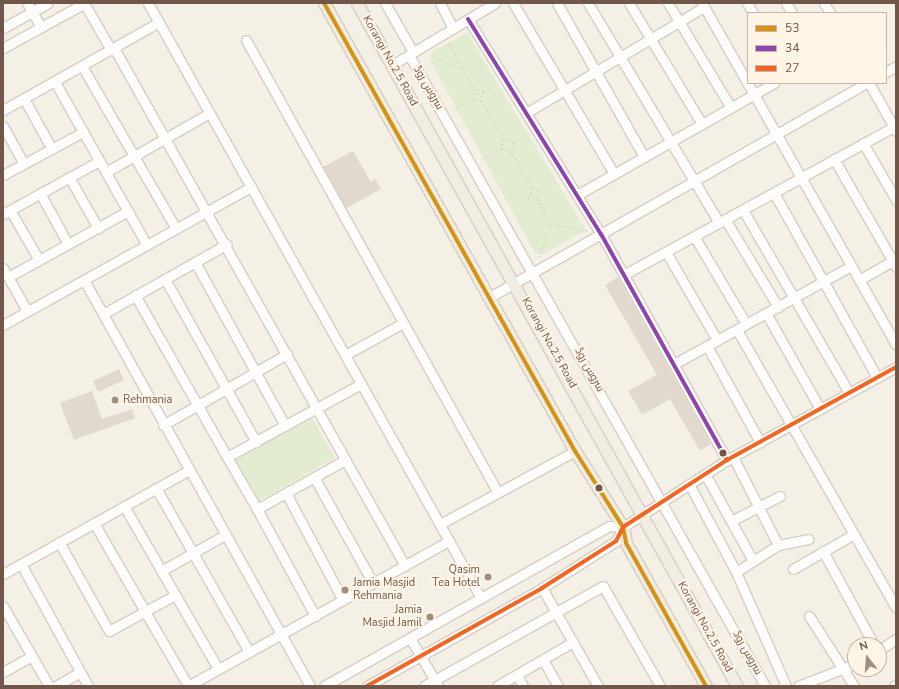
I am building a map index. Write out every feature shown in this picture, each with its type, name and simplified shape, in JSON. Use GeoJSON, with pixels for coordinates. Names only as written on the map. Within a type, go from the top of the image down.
{"type":"FeatureCollection","features":[{"type":"Feature","properties":{"kind":"main road"},"geometry":{"type":"LineString","coordinates":[[324,3],[575,451],[623,527],[626,543],[706,686]]}},
{"type":"Feature","properties":{"kind":"main road","name":"Korangi No.2.5 Road"},"geometry":{"type":"LineString","coordinates":[[357,3],[515,282],[737,686]]}},
{"type":"Feature","properties":{"kind":"street"},"geometry":{"type":"LineString","coordinates":[[27,3],[41,27]]}},
{"type":"Feature","properties":{"kind":"street"},"geometry":{"type":"LineString","coordinates":[[3,28],[48,3]]}},
{"type":"Feature","properties":{"kind":"street"},"geometry":{"type":"LineString","coordinates":[[3,48],[84,3],[167,138],[209,211],[316,409],[405,566]]}},
{"type":"Feature","properties":{"kind":"street"},"geometry":{"type":"LineString","coordinates":[[148,3],[208,114],[251,187],[481,598]]}},
{"type":"Feature","properties":{"kind":"street"},"geometry":{"type":"LineString","coordinates":[[440,3],[453,28]]}},
{"type":"Feature","properties":{"kind":"street"},"geometry":{"type":"LineString","coordinates":[[392,65],[495,3]]}},
{"type":"Feature","properties":{"kind":"street"},"geometry":{"type":"LineString","coordinates":[[513,3],[614,174]]}},
{"type":"Feature","properties":{"kind":"street"},"geometry":{"type":"LineString","coordinates":[[557,3],[644,157]]}},
{"type":"Feature","properties":{"kind":"street"},"geometry":{"type":"LineString","coordinates":[[588,3],[673,141],[695,181],[778,307]]}},
{"type":"Feature","properties":{"kind":"street"},"geometry":{"type":"LineString","coordinates":[[629,3],[702,124]]}},
{"type":"Feature","properties":{"kind":"street"},"geometry":{"type":"LineString","coordinates":[[668,3],[731,108]]}},
{"type":"Feature","properties":{"kind":"street"},"geometry":{"type":"LineString","coordinates":[[747,3],[752,12]]}},
{"type":"Feature","properties":{"kind":"street"},"geometry":{"type":"LineString","coordinates":[[786,3],[791,12]]}},
{"type":"Feature","properties":{"kind":"street"},"geometry":{"type":"LineString","coordinates":[[824,3],[829,12]]}},
{"type":"Feature","properties":{"kind":"street","name":"سروس روڈ"},"geometry":{"type":"LineString","coordinates":[[388,4],[411,54],[765,686]]}},
{"type":"Feature","properties":{"kind":"street"},"geometry":{"type":"LineString","coordinates":[[526,113],[679,22],[703,5],[747,83]]}},
{"type":"Feature","properties":{"kind":"street"},"geometry":{"type":"LineString","coordinates":[[468,19],[625,274],[674,364],[758,506],[778,545]]}},
{"type":"Feature","properties":{"kind":"street"},"geometry":{"type":"LineString","coordinates":[[3,110],[159,22]]}},
{"type":"Feature","properties":{"kind":"street"},"geometry":{"type":"LineString","coordinates":[[246,40],[498,493]]}},
{"type":"Feature","properties":{"kind":"street"},"geometry":{"type":"LineString","coordinates":[[82,66],[176,229]]}},
{"type":"Feature","properties":{"kind":"street"},"geometry":{"type":"LineString","coordinates":[[887,71],[896,66]]}},
{"type":"Feature","properties":{"kind":"street"},"geometry":{"type":"LineString","coordinates":[[54,82],[147,245]]}},
{"type":"Feature","properties":{"kind":"street"},"geometry":{"type":"LineString","coordinates":[[748,84],[896,345]]}},
{"type":"Feature","properties":{"kind":"street"},"geometry":{"type":"LineString","coordinates":[[577,195],[772,84]]}},
{"type":"Feature","properties":{"kind":"street"},"geometry":{"type":"LineString","coordinates":[[488,298],[866,84]]}},
{"type":"Feature","properties":{"kind":"street"},"geometry":{"type":"LineString","coordinates":[[625,274],[863,143],[895,129],[869,84]]}},
{"type":"Feature","properties":{"kind":"street"},"geometry":{"type":"LineString","coordinates":[[24,99],[52,149]]}},
{"type":"Feature","properties":{"kind":"street"},"geometry":{"type":"LineString","coordinates":[[106,172],[208,114]]}},
{"type":"Feature","properties":{"kind":"street"},"geometry":{"type":"LineString","coordinates":[[3,126],[24,164]]}},
{"type":"Feature","properties":{"kind":"street"},"geometry":{"type":"LineString","coordinates":[[3,175],[83,132]]}},
{"type":"Feature","properties":{"kind":"street"},"geometry":{"type":"LineString","coordinates":[[863,143],[896,200]]}},
{"type":"Feature","properties":{"kind":"street"},"geometry":{"type":"LineString","coordinates":[[834,159],[895,262],[859,280]]}},
{"type":"Feature","properties":{"kind":"street"},"geometry":{"type":"LineString","coordinates":[[39,260],[7,212],[99,161]]}},
{"type":"Feature","properties":{"kind":"street"},"geometry":{"type":"LineString","coordinates":[[69,177],[98,228]]}},
{"type":"Feature","properties":{"kind":"street"},"geometry":{"type":"LineString","coordinates":[[3,325],[251,187]]}},
{"type":"Feature","properties":{"kind":"street"},"geometry":{"type":"LineString","coordinates":[[774,193],[878,377]]}},
{"type":"Feature","properties":{"kind":"street"},"geometry":{"type":"LineString","coordinates":[[40,194],[68,244]]}},
{"type":"Feature","properties":{"kind":"street"},"geometry":{"type":"LineString","coordinates":[[743,210],[849,393]]}},
{"type":"Feature","properties":{"kind":"street"},"geometry":{"type":"LineString","coordinates":[[8,277],[128,211]]}},
{"type":"Feature","properties":{"kind":"street"},"geometry":{"type":"LineString","coordinates":[[694,236],[746,324]]}},
{"type":"Feature","properties":{"kind":"street"},"geometry":{"type":"LineString","coordinates":[[103,314],[227,244]]}},
{"type":"Feature","properties":{"kind":"street"},"geometry":{"type":"LineString","coordinates":[[666,252],[717,340]]}},
{"type":"Feature","properties":{"kind":"street"},"geometry":{"type":"LineString","coordinates":[[195,262],[285,426]]}},
{"type":"Feature","properties":{"kind":"street"},"geometry":{"type":"LineString","coordinates":[[674,364],[851,266]]}},
{"type":"Feature","properties":{"kind":"street"},"geometry":{"type":"LineString","coordinates":[[3,268],[28,311]]}},
{"type":"Feature","properties":{"kind":"street"},"geometry":{"type":"LineString","coordinates":[[165,279],[256,442]]}},
{"type":"Feature","properties":{"kind":"street"},"geometry":{"type":"LineString","coordinates":[[84,280],[188,470],[310,686]]}},
{"type":"Feature","properties":{"kind":"street"},"geometry":{"type":"LineString","coordinates":[[135,296],[257,509],[315,616]]}},
{"type":"Feature","properties":{"kind":"street"},"geometry":{"type":"LineString","coordinates":[[766,313],[820,408]]}},
{"type":"Feature","properties":{"kind":"street"},"geometry":{"type":"LineString","coordinates":[[345,355],[403,323]]}},
{"type":"Feature","properties":{"kind":"street"},"geometry":{"type":"LineString","coordinates":[[737,330],[896,608]]}},
{"type":"Feature","properties":{"kind":"street"},"geometry":{"type":"LineString","coordinates":[[708,346],[760,442]]}},
{"type":"Feature","properties":{"kind":"street"},"geometry":{"type":"LineString","coordinates":[[163,425],[287,354]]}},
{"type":"Feature","properties":{"kind":"street"},"geometry":{"type":"LineString","coordinates":[[367,686],[542,588],[616,541],[623,527],[661,501],[705,474],[820,408],[896,367]]}},
{"type":"Feature","properties":{"kind":"street"},"geometry":{"type":"LineString","coordinates":[[227,457],[361,384]]}},
{"type":"Feature","properties":{"kind":"street"},"geometry":{"type":"LineString","coordinates":[[440,524],[575,451]]}},
{"type":"Feature","properties":{"kind":"street"},"geometry":{"type":"LineString","coordinates":[[257,509],[345,460]]}},
{"type":"Feature","properties":{"kind":"street"},"geometry":{"type":"LineString","coordinates":[[3,574],[188,470]]}},
{"type":"Feature","properties":{"kind":"street"},"geometry":{"type":"LineString","coordinates":[[705,474],[753,561]]}},
{"type":"Feature","properties":{"kind":"street"},"geometry":{"type":"LineString","coordinates":[[314,477],[373,583]]}},
{"type":"Feature","properties":{"kind":"street"},"geometry":{"type":"LineString","coordinates":[[689,484],[736,572],[786,686]]}},
{"type":"Feature","properties":{"kind":"street"},"geometry":{"type":"LineString","coordinates":[[156,488],[249,652]]}},
{"type":"Feature","properties":{"kind":"street"},"geometry":{"type":"LineString","coordinates":[[286,493],[343,600]]}},
{"type":"Feature","properties":{"kind":"street"},"geometry":{"type":"LineString","coordinates":[[730,521],[780,496]]}},
{"type":"Feature","properties":{"kind":"street"},"geometry":{"type":"LineString","coordinates":[[124,506],[218,669]]}},
{"type":"Feature","properties":{"kind":"street"},"geometry":{"type":"LineString","coordinates":[[94,523],[188,686],[449,541]]}},
{"type":"Feature","properties":{"kind":"street"},"geometry":{"type":"LineString","coordinates":[[324,686],[609,526],[623,527]]}},
{"type":"Feature","properties":{"kind":"street"},"geometry":{"type":"LineString","coordinates":[[793,568],[854,534]]}},
{"type":"Feature","properties":{"kind":"street"},"geometry":{"type":"LineString","coordinates":[[161,571],[193,555],[225,535]]}},
{"type":"Feature","properties":{"kind":"street"},"geometry":{"type":"LineString","coordinates":[[736,572],[778,545],[808,539]]}},
{"type":"Feature","properties":{"kind":"street"},"geometry":{"type":"LineString","coordinates":[[59,542],[109,631],[175,595]]}},
{"type":"Feature","properties":{"kind":"street"},"geometry":{"type":"LineString","coordinates":[[823,552],[870,637]]}},
{"type":"Feature","properties":{"kind":"street"},"geometry":{"type":"LineString","coordinates":[[21,564],[88,686]]}},
{"type":"Feature","properties":{"kind":"street"},"geometry":{"type":"LineString","coordinates":[[424,686],[436,683],[603,586],[660,686]]}},
{"type":"Feature","properties":{"kind":"street"},"geometry":{"type":"LineString","coordinates":[[542,588],[598,686]]}},
{"type":"Feature","properties":{"kind":"street"},"geometry":{"type":"LineString","coordinates":[[4,609],[49,686]]}},
{"type":"Feature","properties":{"kind":"street"},"geometry":{"type":"LineString","coordinates":[[809,616],[854,686]]}},
{"type":"Feature","properties":{"kind":"street"},"geometry":{"type":"LineString","coordinates":[[410,638],[436,683]]}},
{"type":"Feature","properties":{"kind":"street"},"geometry":{"type":"LineString","coordinates":[[887,645],[896,640]]}},
{"type":"Feature","properties":{"kind":"street"},"geometry":{"type":"LineString","coordinates":[[497,686],[573,642]]}},
{"type":"Feature","properties":{"kind":"street"},"geometry":{"type":"LineString","coordinates":[[4,671],[32,656]]}},
{"type":"Feature","properties":{"kind":"street"},"geometry":{"type":"LineString","coordinates":[[543,660],[558,686]]}},
{"type":"Feature","properties":{"kind":"street"},"geometry":{"type":"LineString","coordinates":[[798,686],[847,668]]}},
{"type":"Feature","properties":{"kind":"street"},"geometry":{"type":"LineString","coordinates":[[56,686],[80,672]]}},
{"type":"Feature","properties":{"kind":"street"},"geometry":{"type":"LineString","coordinates":[[517,675],[523,686]]}},
{"type":"Feature","properties":{"kind":"path"},"geometry":{"type":"LineString","coordinates":[[449,44],[475,90],[473,99]]}},
{"type":"Feature","properties":{"kind":"path"},"geometry":{"type":"LineString","coordinates":[[432,57],[463,68]]}},
{"type":"Feature","properties":{"kind":"path"},"geometry":{"type":"LineString","coordinates":[[475,90],[483,92],[498,84]]}},
{"type":"Feature","properties":{"kind":"path"},"geometry":{"type":"LineString","coordinates":[[483,92],[481,101],[504,140],[514,143]]}},
{"type":"Feature","properties":{"kind":"path"},"geometry":{"type":"LineString","coordinates":[[456,108],[473,99],[481,101]]}},
{"type":"Feature","properties":{"kind":"path"},"geometry":{"type":"LineString","coordinates":[[511,152],[514,143],[528,135]]}},
{"type":"Feature","properties":{"kind":"path"},"geometry":{"type":"LineString","coordinates":[[502,149],[504,140]]}},
{"type":"Feature","properties":{"kind":"path"},"geometry":{"type":"LineString","coordinates":[[482,159],[502,149],[511,152],[532,189],[530,198]]}},
{"type":"Feature","properties":{"kind":"path"},"geometry":{"type":"LineString","coordinates":[[532,189],[540,190],[559,180]]}},
{"type":"Feature","properties":{"kind":"path"},"geometry":{"type":"LineString","coordinates":[[539,257],[551,224],[538,200],[540,190]]}},
{"type":"Feature","properties":{"kind":"path"},"geometry":{"type":"LineString","coordinates":[[514,207],[530,198],[538,200]]}},
{"type":"Feature","properties":{"kind":"path"},"geometry":{"type":"LineString","coordinates":[[551,224],[587,231]]}},
{"type":"Feature","properties":{"kind":"green space"},"geometry":{"type":"Polygon","coordinates":[[[467,33],[586,230],[543,254],[535,253],[430,60],[432,52],[467,33]]]}},
{"type":"Feature","properties":{"kind":"green space"},"geometry":{"type":"Polygon","coordinates":[[[311,416],[335,458],[257,502],[233,460],[311,416]]]}},
{"type":"Feature","properties":{"kind":"building"},"geometry":{"type":"Polygon","coordinates":[[[353,151],[371,182],[375,179],[381,189],[346,208],[323,167],[353,151]]]}},
{"type":"Feature","properties":{"kind":"building"},"geometry":{"type":"Polygon","coordinates":[[[618,277],[711,444],[700,451],[670,399],[642,415],[628,391],[657,375],[605,285],[618,277]]]}},
{"type":"Feature","properties":{"kind":"building"},"geometry":{"type":"Polygon","coordinates":[[[119,369],[124,380],[98,392],[93,381],[119,369]]]}},
{"type":"Feature","properties":{"kind":"building"},"geometry":{"type":"Polygon","coordinates":[[[92,391],[102,419],[132,409],[135,418],[74,440],[60,403],[92,391]]]}},
{"type":"Feature","properties":{"kind":"transit line","name":"53"},"geometry":{"type":"LineString","coordinates":[[324,3],[575,451],[623,527],[626,543],[706,686]]}},
{"type":"Feature","properties":{"kind":"transit line","name":"34"},"geometry":{"type":"LineString","coordinates":[[468,19],[601,234],[727,460]]}},
{"type":"Feature","properties":{"kind":"transit line","name":"27"},"geometry":{"type":"LineString","coordinates":[[367,686],[542,588],[616,541],[623,527],[727,460],[896,367]]}},
{"type":"Feature","properties":{"kind":"place","name":"Rehmania"},"geometry":{"type":"Point","coordinates":[115,400]}},
{"type":"Feature","properties":{"kind":"place","name":"Qasim Tea Hotel"},"geometry":{"type":"Point","coordinates":[488,577]}},
{"type":"Feature","properties":{"kind":"place","name":"Jamia Masjid Rehmania"},"geometry":{"type":"Point","coordinates":[345,590]}},
{"type":"Feature","properties":{"kind":"place","name":"Jamia Masjid Jamil"},"geometry":{"type":"Point","coordinates":[430,617]}}]}
